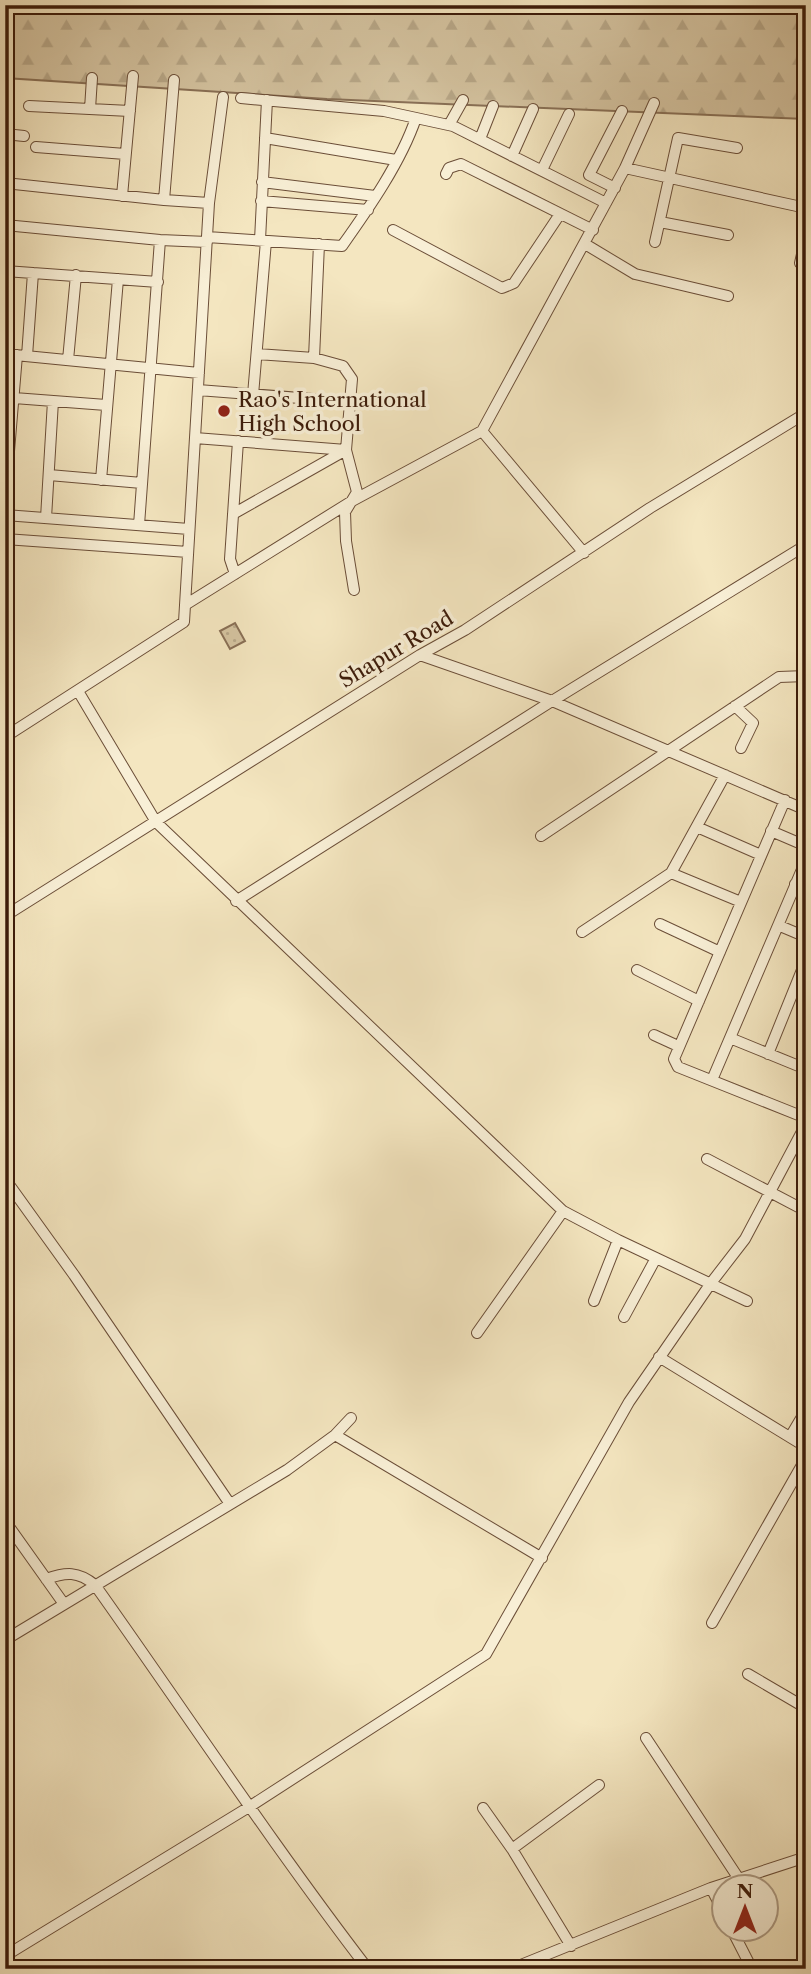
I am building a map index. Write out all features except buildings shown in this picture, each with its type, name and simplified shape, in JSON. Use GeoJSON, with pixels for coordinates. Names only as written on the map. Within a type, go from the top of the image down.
{"type":"FeatureCollection","features":[{"type":"Feature","properties":{"kind":"street"},"geometry":{"type":"LineString","coordinates":[[122,196],[133,76]]}},
{"type":"Feature","properties":{"kind":"street"},"geometry":{"type":"LineString","coordinates":[[90,109],[92,78]]}},
{"type":"Feature","properties":{"kind":"street"},"geometry":{"type":"LineString","coordinates":[[164,200],[174,80]]}},
{"type":"Feature","properties":{"kind":"street"},"geometry":{"type":"LineString","coordinates":[[5,737],[184,622],[209,202],[223,97]]}},
{"type":"Feature","properties":{"kind":"street"},"geometry":{"type":"LineString","coordinates":[[241,98],[384,111],[449,125],[606,203]]}},
{"type":"Feature","properties":{"kind":"street"},"geometry":{"type":"LineString","coordinates":[[253,395],[263,240],[261,201],[267,100]]}},
{"type":"Feature","properties":{"kind":"street"},"geometry":{"type":"LineString","coordinates":[[449,125],[463,100]]}},
{"type":"Feature","properties":{"kind":"street"},"geometry":{"type":"LineString","coordinates":[[185,605],[352,501],[482,431],[593,230],[654,103]]}},
{"type":"Feature","properties":{"kind":"street"},"geometry":{"type":"LineString","coordinates":[[29,106],[130,111]]}},
{"type":"Feature","properties":{"kind":"street"},"geometry":{"type":"LineString","coordinates":[[480,139],[493,106]]}},
{"type":"Feature","properties":{"kind":"street"},"geometry":{"type":"LineString","coordinates":[[512,156],[533,109]]}},
{"type":"Feature","properties":{"kind":"street"},"geometry":{"type":"LineString","coordinates":[[615,188],[589,174],[622,111]]}},
{"type":"Feature","properties":{"kind":"street"},"geometry":{"type":"LineString","coordinates":[[542,170],[569,114]]}},
{"type":"Feature","properties":{"kind":"street"},"geometry":{"type":"LineString","coordinates":[[5,225],[160,240],[263,240],[341,246],[368,209],[408,143],[416,118]]}},
{"type":"Feature","properties":{"kind":"street"},"geometry":{"type":"LineString","coordinates":[[5,134],[24,136]]}},
{"type":"Feature","properties":{"kind":"street"},"geometry":{"type":"LineString","coordinates":[[265,138],[396,160]]}},
{"type":"Feature","properties":{"kind":"street"},"geometry":{"type":"LineString","coordinates":[[655,242],[678,138],[737,148]]}},
{"type":"Feature","properties":{"kind":"street"},"geometry":{"type":"LineString","coordinates":[[36,147],[125,154]]}},
{"type":"Feature","properties":{"kind":"street"},"geometry":{"type":"LineString","coordinates":[[446,174],[449,168],[461,163],[593,230]]}},
{"type":"Feature","properties":{"kind":"street"},"geometry":{"type":"LineString","coordinates":[[625,168],[806,208]]}},
{"type":"Feature","properties":{"kind":"street"},"geometry":{"type":"LineString","coordinates":[[262,182],[375,196]]}},
{"type":"Feature","properties":{"kind":"street"},"geometry":{"type":"LineString","coordinates":[[5,183],[164,200],[209,202]]}},
{"type":"Feature","properties":{"kind":"street"},"geometry":{"type":"LineString","coordinates":[[261,201],[368,209]]}},
{"type":"Feature","properties":{"kind":"street"},"geometry":{"type":"LineString","coordinates":[[393,230],[502,288],[514,284],[560,214]]}},
{"type":"Feature","properties":{"kind":"street"},"geometry":{"type":"LineString","coordinates":[[660,222],[728,235]]}},
{"type":"Feature","properties":{"kind":"street"},"geometry":{"type":"LineString","coordinates":[[800,263],[806,237]]}},
{"type":"Feature","properties":{"kind":"street"},"geometry":{"type":"LineString","coordinates":[[139,525],[160,240]]}},
{"type":"Feature","properties":{"kind":"street"},"geometry":{"type":"LineString","coordinates":[[314,358],[319,244]]}},
{"type":"Feature","properties":{"kind":"street"},"geometry":{"type":"LineString","coordinates":[[585,244],[635,274],[728,296]]}},
{"type":"Feature","properties":{"kind":"street"},"geometry":{"type":"LineString","coordinates":[[5,271],[158,282]]}},
{"type":"Feature","properties":{"kind":"street"},"geometry":{"type":"LineString","coordinates":[[5,499],[11,402],[22,355],[33,273]]}},
{"type":"Feature","properties":{"kind":"street"},"geometry":{"type":"LineString","coordinates":[[68,360],[76,275]]}},
{"type":"Feature","properties":{"kind":"street"},"geometry":{"type":"LineString","coordinates":[[101,480],[118,279]]}},
{"type":"Feature","properties":{"kind":"street"},"geometry":{"type":"LineString","coordinates":[[5,354],[199,373]]}},
{"type":"Feature","properties":{"kind":"street"},"geometry":{"type":"LineString","coordinates":[[257,354],[314,358],[343,366],[352,379],[346,450],[357,492],[345,512],[346,541],[354,590]]}},
{"type":"Feature","properties":{"kind":"street"},"geometry":{"type":"LineString","coordinates":[[198,390],[351,402]]}},
{"type":"Feature","properties":{"kind":"street"},"geometry":{"type":"LineString","coordinates":[[11,402],[53,401],[106,405]]}},
{"type":"Feature","properties":{"kind":"street"},"geometry":{"type":"LineString","coordinates":[[46,518],[53,401]]}},
{"type":"Feature","properties":{"kind":"street","name":"Shapur Road"},"geometry":{"type":"LineString","coordinates":[[5,916],[420,655],[465,630],[650,508],[806,413]]}},
{"type":"Feature","properties":{"kind":"street"},"geometry":{"type":"LineString","coordinates":[[482,431],[584,553]]}},
{"type":"Feature","properties":{"kind":"street"},"geometry":{"type":"LineString","coordinates":[[195,438],[346,450]]}},
{"type":"Feature","properties":{"kind":"street"},"geometry":{"type":"LineString","coordinates":[[235,574],[230,559],[238,441]]}},
{"type":"Feature","properties":{"kind":"street"},"geometry":{"type":"LineString","coordinates":[[233,514],[346,450]]}},
{"type":"Feature","properties":{"kind":"street"},"geometry":{"type":"LineString","coordinates":[[49,475],[142,483]]}},
{"type":"Feature","properties":{"kind":"street"},"geometry":{"type":"LineString","coordinates":[[5,515],[189,529]]}},
{"type":"Feature","properties":{"kind":"street"},"geometry":{"type":"LineString","coordinates":[[5,539],[188,552]]}},
{"type":"Feature","properties":{"kind":"street"},"geometry":{"type":"LineString","coordinates":[[236,901],[552,701],[806,545]]}},
{"type":"Feature","properties":{"kind":"street"},"geometry":{"type":"LineString","coordinates":[[420,655],[552,701],[806,810]]}},
{"type":"Feature","properties":{"kind":"street"},"geometry":{"type":"LineString","coordinates":[[541,836],[779,677],[806,676]]}},
{"type":"Feature","properties":{"kind":"street"},"geometry":{"type":"LineString","coordinates":[[78,691],[156,822],[563,1211],[747,1301]]}},
{"type":"Feature","properties":{"kind":"street"},"geometry":{"type":"LineString","coordinates":[[735,706],[751,719],[752,723],[741,748]]}},
{"type":"Feature","properties":{"kind":"street"},"geometry":{"type":"LineString","coordinates":[[582,932],[671,873],[725,775]]}},
{"type":"Feature","properties":{"kind":"street"},"geometry":{"type":"LineString","coordinates":[[785,800],[674,1059],[678,1068],[806,1118]]}},
{"type":"Feature","properties":{"kind":"street"},"geometry":{"type":"LineString","coordinates":[[697,827],[761,855]]}},
{"type":"Feature","properties":{"kind":"street"},"geometry":{"type":"LineString","coordinates":[[771,831],[806,846]]}},
{"type":"Feature","properties":{"kind":"street"},"geometry":{"type":"LineString","coordinates":[[712,1080],[806,860]]}},
{"type":"Feature","properties":{"kind":"street"},"geometry":{"type":"LineString","coordinates":[[671,873],[741,902]]}},
{"type":"Feature","properties":{"kind":"street"},"geometry":{"type":"LineString","coordinates":[[795,884],[806,889]]}},
{"type":"Feature","properties":{"kind":"street"},"geometry":{"type":"LineString","coordinates":[[660,924],[720,952]]}},
{"type":"Feature","properties":{"kind":"street"},"geometry":{"type":"LineString","coordinates":[[780,926],[806,937]]}},
{"type":"Feature","properties":{"kind":"street"},"geometry":{"type":"LineString","coordinates":[[768,1054],[806,960]]}},
{"type":"Feature","properties":{"kind":"street"},"geometry":{"type":"LineString","coordinates":[[637,970],[699,1001]]}},
{"type":"Feature","properties":{"kind":"street"},"geometry":{"type":"LineString","coordinates":[[654,1035],[678,1046]]}},
{"type":"Feature","properties":{"kind":"street"},"geometry":{"type":"LineString","coordinates":[[730,1038],[806,1069]]}},
{"type":"Feature","properties":{"kind":"street"},"geometry":{"type":"LineString","coordinates":[[5,1956],[249,1807],[486,1654],[629,1402],[711,1283],[745,1239],[806,1124]]}},
{"type":"Feature","properties":{"kind":"street"},"geometry":{"type":"LineString","coordinates":[[708,1159],[806,1211]]}},
{"type":"Feature","properties":{"kind":"street"},"geometry":{"type":"LineString","coordinates":[[5,1179],[230,1504]]}},
{"type":"Feature","properties":{"kind":"street"},"geometry":{"type":"LineString","coordinates":[[477,1333],[563,1211]]}},
{"type":"Feature","properties":{"kind":"street"},"geometry":{"type":"LineString","coordinates":[[594,1301],[618,1240]]}},
{"type":"Feature","properties":{"kind":"street"},"geometry":{"type":"LineString","coordinates":[[624,1317],[656,1258]]}},
{"type":"Feature","properties":{"kind":"street"},"geometry":{"type":"LineString","coordinates":[[659,1357],[806,1447]]}},
{"type":"Feature","properties":{"kind":"street"},"geometry":{"type":"LineString","coordinates":[[790,1437],[806,1410]]}},
{"type":"Feature","properties":{"kind":"street"},"geometry":{"type":"LineString","coordinates":[[5,1640],[287,1469],[335,1435],[351,1418]]}},
{"type":"Feature","properties":{"kind":"street"},"geometry":{"type":"LineString","coordinates":[[335,1435],[542,1558]]}},
{"type":"Feature","properties":{"kind":"street"},"geometry":{"type":"LineString","coordinates":[[712,1623],[806,1458]]}},
{"type":"Feature","properties":{"kind":"street"},"geometry":{"type":"LineString","coordinates":[[5,1521],[64,1604]]}},
{"type":"Feature","properties":{"kind":"street"},"geometry":{"type":"LineString","coordinates":[[46,1579],[60,1574],[78,1573],[95,1585],[249,1807],[368,1969]]}},
{"type":"Feature","properties":{"kind":"street"},"geometry":{"type":"LineString","coordinates":[[748,1674],[806,1708]]}},
{"type":"Feature","properties":{"kind":"street"},"geometry":{"type":"LineString","coordinates":[[646,1738],[734,1872]]}},
{"type":"Feature","properties":{"kind":"street"},"geometry":{"type":"LineString","coordinates":[[512,1849],[599,1785]]}},
{"type":"Feature","properties":{"kind":"street"},"geometry":{"type":"LineString","coordinates":[[483,1808],[512,1849],[570,1946]]}},
{"type":"Feature","properties":{"kind":"street"},"geometry":{"type":"LineString","coordinates":[[760,1872],[806,1857]]}},
{"type":"Feature","properties":{"kind":"street"},"geometry":{"type":"LineString","coordinates":[[511,1969],[710,1888]]}},
{"type":"Feature","properties":{"kind":"street"},"geometry":{"type":"LineString","coordinates":[[738,1942],[752,1969]]}},
{"type":"Feature","properties":{"kind":"green space"},"geometry":{"type":"Polygon","coordinates":[[[5,5],[806,5],[806,119],[327,99],[5,78],[5,5]]]}},
{"type":"Feature","properties":{"kind":"green space"},"geometry":{"type":"Polygon","coordinates":[[[235,623],[245,641],[230,649],[220,631],[235,623]]]}},
{"type":"Feature","properties":{"kind":"place","name":"Rao's International High School"},"geometry":{"type":"Point","coordinates":[224,411]}}]}
